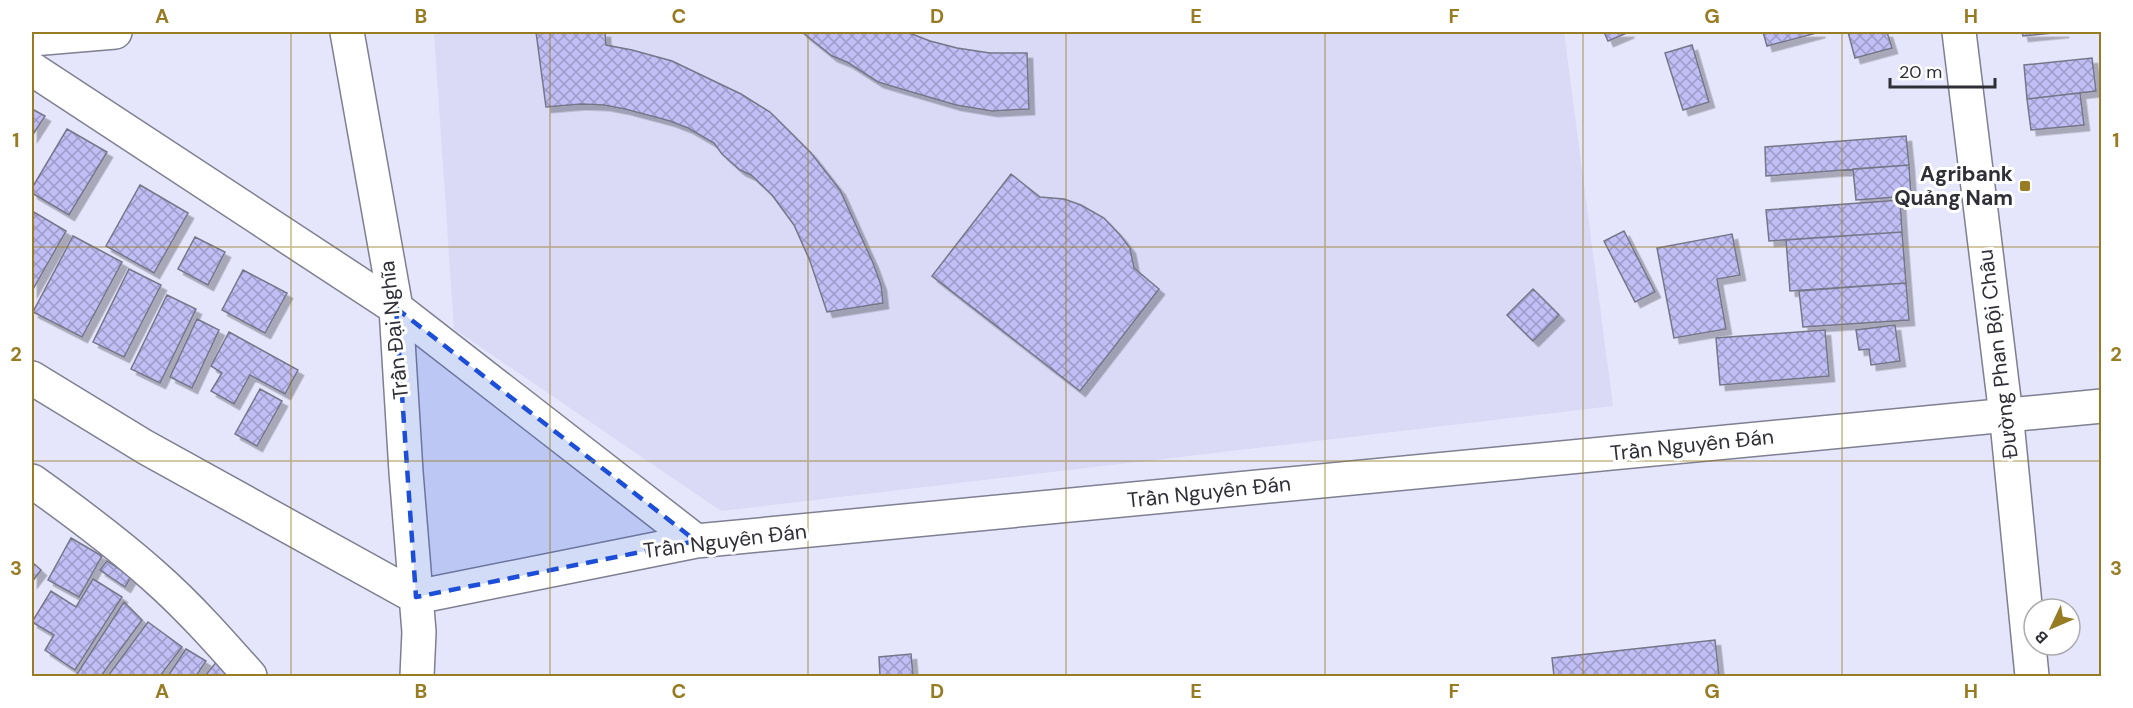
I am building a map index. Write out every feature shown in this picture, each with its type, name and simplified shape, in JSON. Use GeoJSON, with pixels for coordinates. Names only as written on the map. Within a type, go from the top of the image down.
{"type":"FeatureCollection","features":[{"type":"Feature","properties":{"kind":"street"},"geometry":{"type":"LineString","coordinates":[[32,39],[115,32]]}},
{"type":"Feature","properties":{"kind":"street","name":"Trần Đại Nghĩa"},"geometry":{"type":"LineString","coordinates":[[347,32],[396,308],[420,632],[417,676]]}},
{"type":"Feature","properties":{"kind":"street","name":"Đường Phan Bội Châu"},"geometry":{"type":"LineString","coordinates":[[1959,32],[2006,414],[2032,676]]}},
{"type":"Feature","properties":{"kind":"street"},"geometry":{"type":"LineString","coordinates":[[32,69],[396,308],[696,541]]}},
{"type":"Feature","properties":{"kind":"street"},"geometry":{"type":"LineString","coordinates":[[32,378],[145,447],[416,597]]}},
{"type":"Feature","properties":{"kind":"street","name":"Trần Nguyên Đán"},"geometry":{"type":"LineString","coordinates":[[416,597],[696,541],[2102,406]]}},
{"type":"Feature","properties":{"kind":"street"},"geometry":{"type":"LineString","coordinates":[[32,481],[105,534],[156,578],[213,634],[250,676]]}},
{"type":"Feature","properties":{"kind":"highlighted area"},"geometry":{"type":"Polygon","coordinates":[[[396,308],[696,541],[416,597],[396,308]]]}},
{"type":"Feature","properties":{"kind":"shaded area"},"geometry":{"type":"Polygon","coordinates":[[[434,32],[1564,32],[1613,406],[721,511],[454,329],[434,32]]]}},
{"type":"Feature","properties":{"kind":"building"},"geometry":{"type":"Polygon","coordinates":[[[536,32],[605,32],[606,45],[672,61],[741,94],[770,112],[811,153],[840,190],[873,263],[881,285],[883,303],[827,312],[810,261],[794,225],[772,195],[751,175],[740,170],[722,154],[714,143],[670,121],[625,109],[581,104],[546,107],[536,32]]]}},
{"type":"Feature","properties":{"kind":"building"},"geometry":{"type":"Polygon","coordinates":[[[802,32],[907,32],[957,48],[990,53],[1027,53],[1029,109],[992,111],[956,105],[878,82],[847,62],[832,56],[802,32]]]}},
{"type":"Feature","properties":{"kind":"building"},"geometry":{"type":"Polygon","coordinates":[[[1604,32],[1629,32],[1608,41],[1604,32]]]}},
{"type":"Feature","properties":{"kind":"building"},"geometry":{"type":"Polygon","coordinates":[[[1763,32],[1820,32],[1767,46],[1763,32]]]}},
{"type":"Feature","properties":{"kind":"building"},"geometry":{"type":"Polygon","coordinates":[[[1848,32],[1887,32],[1892,48],[1855,58],[1848,32]]]}},
{"type":"Feature","properties":{"kind":"building"},"geometry":{"type":"Polygon","coordinates":[[[2022,32],[2064,32],[2023,36],[2022,32]]]}},
{"type":"Feature","properties":{"kind":"building"},"geometry":{"type":"Polygon","coordinates":[[[1692,45],[1709,102],[1683,110],[1665,53],[1692,45]]]}},
{"type":"Feature","properties":{"kind":"building"},"geometry":{"type":"Polygon","coordinates":[[[2092,58],[2096,91],[2027,99],[2024,65],[2092,58]]]}},
{"type":"Feature","properties":{"kind":"building"},"geometry":{"type":"Polygon","coordinates":[[[2080,93],[2084,125],[2031,130],[2027,99],[2080,93]]]}},
{"type":"Feature","properties":{"kind":"building"},"geometry":{"type":"Polygon","coordinates":[[[32,109],[45,116],[32,136],[32,109]]]}},
{"type":"Feature","properties":{"kind":"building"},"geometry":{"type":"Polygon","coordinates":[[[67,129],[107,152],[69,215],[32,193],[32,188],[67,129]]]}},
{"type":"Feature","properties":{"kind":"building"},"geometry":{"type":"Polygon","coordinates":[[[1906,136],[1909,165],[1766,176],[1765,147],[1906,136]]]}},
{"type":"Feature","properties":{"kind":"building"},"geometry":{"type":"Polygon","coordinates":[[[1909,165],[1911,196],[1856,200],[1853,169],[1909,165]]]}},
{"type":"Feature","properties":{"kind":"building"},"geometry":{"type":"Polygon","coordinates":[[[1011,174],[1040,197],[1064,199],[1081,205],[1104,218],[1130,248],[1134,268],[1159,289],[1080,391],[932,276],[1011,174]]]}},
{"type":"Feature","properties":{"kind":"building"},"geometry":{"type":"Polygon","coordinates":[[[140,185],[188,213],[154,273],[106,246],[140,185]]]}},
{"type":"Feature","properties":{"kind":"building"},"geometry":{"type":"Polygon","coordinates":[[[1900,200],[1902,232],[1769,241],[1766,210],[1900,200]]]}},
{"type":"Feature","properties":{"kind":"building"},"geometry":{"type":"Polygon","coordinates":[[[32,211],[66,231],[32,291],[32,211]]]}},
{"type":"Feature","properties":{"kind":"building"},"geometry":{"type":"Polygon","coordinates":[[[1624,231],[1655,292],[1635,302],[1604,241],[1624,231]]]}},
{"type":"Feature","properties":{"kind":"building"},"geometry":{"type":"Polygon","coordinates":[[[1902,232],[1906,283],[1790,291],[1786,240],[1902,232]]]}},
{"type":"Feature","properties":{"kind":"building"},"geometry":{"type":"Polygon","coordinates":[[[1732,234],[1740,275],[1717,279],[1726,329],[1674,338],[1657,248],[1732,234]]]}},
{"type":"Feature","properties":{"kind":"building"},"geometry":{"type":"Polygon","coordinates":[[[73,236],[122,262],[82,337],[33,312],[73,236]]]}},
{"type":"Feature","properties":{"kind":"building"},"geometry":{"type":"Polygon","coordinates":[[[195,237],[225,252],[208,285],[178,269],[195,237]]]}},
{"type":"Feature","properties":{"kind":"building"},"geometry":{"type":"Polygon","coordinates":[[[129,269],[161,285],[124,357],[93,342],[129,269]]]}},
{"type":"Feature","properties":{"kind":"building"},"geometry":{"type":"Polygon","coordinates":[[[243,270],[287,293],[265,333],[222,310],[243,270]]]}},
{"type":"Feature","properties":{"kind":"building"},"geometry":{"type":"Polygon","coordinates":[[[1906,283],[1909,320],[1803,327],[1799,291],[1906,283]]]}},
{"type":"Feature","properties":{"kind":"building"},"geometry":{"type":"Polygon","coordinates":[[[1533,289],[1559,315],[1533,341],[1507,315],[1533,289]]]}},
{"type":"Feature","properties":{"kind":"building"},"geometry":{"type":"Polygon","coordinates":[[[167,295],[196,309],[160,383],[131,369],[167,295]]]}},
{"type":"Feature","properties":{"kind":"building"},"geometry":{"type":"Polygon","coordinates":[[[197,319],[219,330],[192,388],[170,377],[197,319]]]}},
{"type":"Feature","properties":{"kind":"building"},"geometry":{"type":"Polygon","coordinates":[[[1895,325],[1900,361],[1871,365],[1869,349],[1859,350],[1856,330],[1895,325]]]}},
{"type":"Feature","properties":{"kind":"building"},"geometry":{"type":"Polygon","coordinates":[[[1825,330],[1829,376],[1720,385],[1716,338],[1825,330]]]}},
{"type":"Feature","properties":{"kind":"building"},"geometry":{"type":"Polygon","coordinates":[[[229,332],[298,370],[285,394],[250,375],[234,404],[211,391],[222,373],[211,366],[229,332]]]}},
{"type":"Feature","properties":{"kind":"building"},"geometry":{"type":"Polygon","coordinates":[[[260,389],[282,401],[257,446],[235,434],[260,389]]]}},
{"type":"Feature","properties":{"kind":"building"},"geometry":{"type":"Polygon","coordinates":[[[71,538],[102,556],[79,597],[48,580],[71,538]]]}},
{"type":"Feature","properties":{"kind":"building"},"geometry":{"type":"Polygon","coordinates":[[[107,561],[131,577],[125,587],[100,570],[107,561]]]}},
{"type":"Feature","properties":{"kind":"building"},"geometry":{"type":"Polygon","coordinates":[[[32,562],[41,570],[32,582],[32,562]]]}},
{"type":"Feature","properties":{"kind":"building"},"geometry":{"type":"Polygon","coordinates":[[[93,579],[122,597],[75,670],[45,650],[54,635],[32,622],[51,591],[76,607],[93,579]]]}},
{"type":"Feature","properties":{"kind":"building"},"geometry":{"type":"Polygon","coordinates":[[[124,602],[142,620],[101,676],[80,676],[77,674],[124,602]]]}},
{"type":"Feature","properties":{"kind":"building"},"geometry":{"type":"Polygon","coordinates":[[[148,622],[182,647],[160,676],[108,676],[148,622]]]}},
{"type":"Feature","properties":{"kind":"building"},"geometry":{"type":"Polygon","coordinates":[[[1715,640],[1719,676],[1554,676],[1552,658],[1715,640]]]}},
{"type":"Feature","properties":{"kind":"building"},"geometry":{"type":"Polygon","coordinates":[[[186,649],[206,661],[196,676],[168,676],[186,649]]]}},
{"type":"Feature","properties":{"kind":"building"},"geometry":{"type":"Polygon","coordinates":[[[911,654],[913,676],[880,676],[879,657],[911,654]]]}},
{"type":"Feature","properties":{"kind":"building"},"geometry":{"type":"Polygon","coordinates":[[[218,660],[234,676],[205,676],[218,660]]]}},
{"type":"Feature","properties":{"kind":"place","name":"Agribank Quảng Nam"},"geometry":{"type":"Point","coordinates":[2025,186]}}]}
